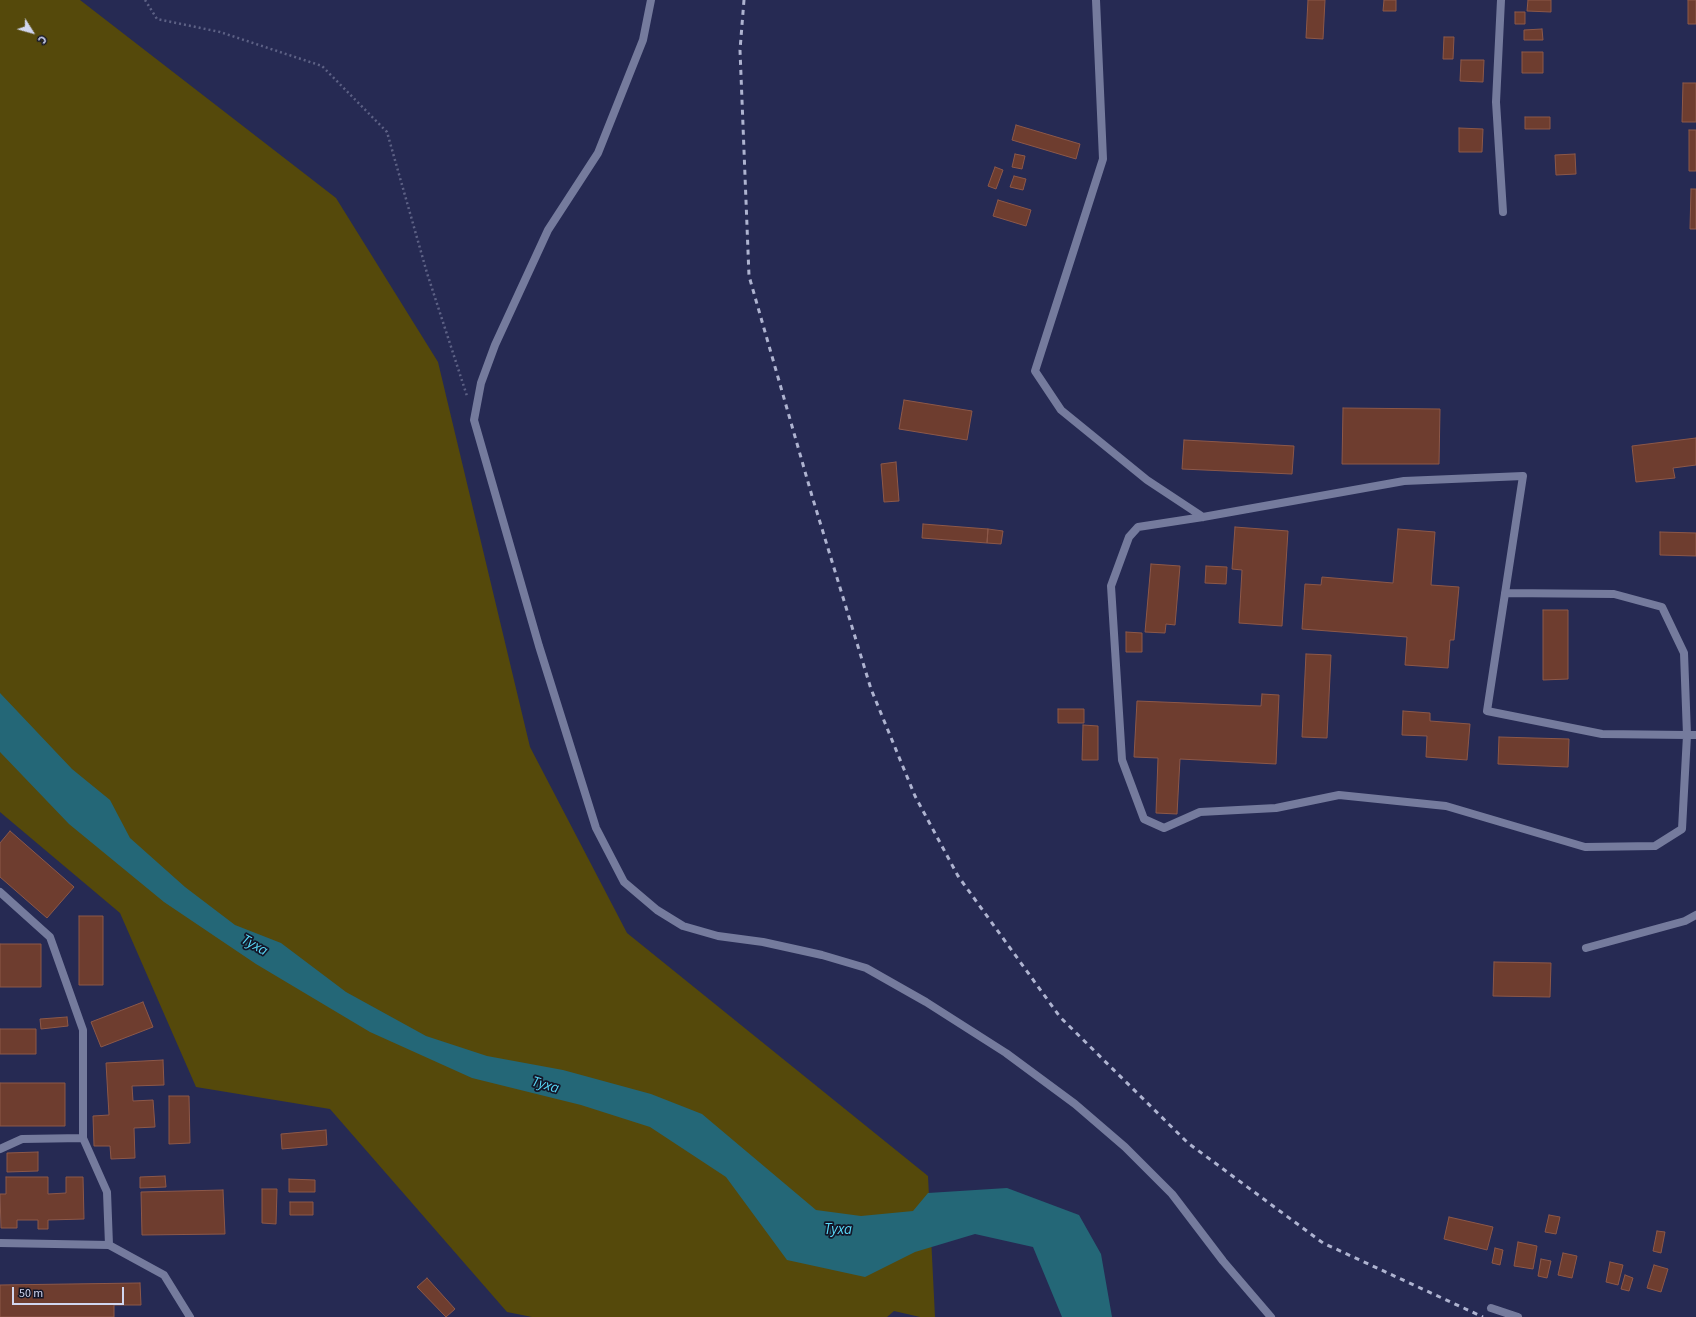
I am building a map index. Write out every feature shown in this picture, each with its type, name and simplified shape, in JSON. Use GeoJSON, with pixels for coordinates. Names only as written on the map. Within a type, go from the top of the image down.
{"type":"FeatureCollection","features":[{"type":"Feature","properties":{"kind":"street"},"geometry":{"type":"LineString","coordinates":[[651,0],[643,40],[598,153],[548,230],[495,345],[481,384],[474,420],[539,646],[596,828],[624,882],[657,910],[683,926],[718,936],[763,942],[822,955],[866,968],[926,1002],[1012,1057],[1075,1104],[1124,1147],[1172,1194],[1223,1261],[1271,1317]]}},
{"type":"Feature","properties":{"kind":"street"},"geometry":{"type":"LineString","coordinates":[[1096,0],[1104,158],[1035,371],[1060,410],[1148,480],[1203,517]]}},
{"type":"Feature","properties":{"kind":"street"},"geometry":{"type":"LineString","coordinates":[[1501,0],[1496,102],[1503,212]]}},
{"type":"Feature","properties":{"kind":"street"},"geometry":{"type":"LineString","coordinates":[[1505,593],[1614,594],[1662,608],[1684,653],[1687,735],[1682,829],[1655,846],[1585,847],[1446,806],[1339,795],[1276,808],[1200,812],[1164,828],[1144,819],[1122,760],[1111,586],[1129,537],[1138,527],[1203,517],[1404,481],[1523,476],[1505,593],[1487,711],[1602,734],[1687,735],[1696,734]]}},
{"type":"Feature","properties":{"kind":"street"},"geometry":{"type":"LineString","coordinates":[[0,892],[50,937],[83,1030],[83,1138],[107,1192],[109,1245]]}},
{"type":"Feature","properties":{"kind":"street"},"geometry":{"type":"LineString","coordinates":[[1586,948],[1685,921],[1696,915]]}},
{"type":"Feature","properties":{"kind":"street"},"geometry":{"type":"LineString","coordinates":[[0,1149],[22,1139],[83,1138]]}},
{"type":"Feature","properties":{"kind":"street"},"geometry":{"type":"LineString","coordinates":[[0,1243],[109,1245],[164,1275],[190,1317]]}},
{"type":"Feature","properties":{"kind":"street"},"geometry":{"type":"LineString","coordinates":[[1491,1308],[1518,1317]]}},
{"type":"Feature","properties":{"kind":"path"},"geometry":{"type":"LineString","coordinates":[[145,0],[157,19],[220,32],[322,66],[387,132],[427,272],[467,398]]}},
{"type":"Feature","properties":{"kind":"shaded area"},"geometry":{"type":"Polygon","coordinates":[[[0,0],[80,0],[336,198],[438,362],[530,747],[627,933],[928,1176],[935,1317],[920,1317],[894,1311],[887,1317],[532,1317],[507,1312],[330,1109],[196,1087],[120,913],[0,812],[0,0]]]}},
{"type":"Feature","properties":{"kind":"water","name":"Туха"},"geometry":{"type":"Polygon","coordinates":[[[0,693],[72,769],[110,800],[130,838],[185,887],[235,925],[281,943],[346,992],[426,1036],[487,1056],[563,1070],[651,1094],[702,1114],[816,1210],[861,1216],[913,1211],[928,1193],[1007,1188],[1079,1215],[1101,1254],[1112,1317],[1062,1317],[1033,1247],[975,1234],[915,1252],[865,1277],[787,1260],[726,1177],[650,1127],[581,1105],[472,1078],[370,1032],[256,964],[164,902],[69,824],[0,752],[0,693]]]}},
{"type":"Feature","properties":{"kind":"building"},"geometry":{"type":"Polygon","coordinates":[[[1308,0],[1325,0],[1323,39],[1306,38],[1308,0]]]}},
{"type":"Feature","properties":{"kind":"building"},"geometry":{"type":"Polygon","coordinates":[[[1384,0],[1396,0],[1396,11],[1383,11],[1384,0]]]}},
{"type":"Feature","properties":{"kind":"building"},"geometry":{"type":"Polygon","coordinates":[[[1528,0],[1551,0],[1551,12],[1527,11],[1528,0]]]}},
{"type":"Feature","properties":{"kind":"building"},"geometry":{"type":"Polygon","coordinates":[[[1688,0],[1696,0],[1696,24],[1688,24],[1688,0]]]}},
{"type":"Feature","properties":{"kind":"building"},"geometry":{"type":"Polygon","coordinates":[[[1515,12],[1525,12],[1525,24],[1515,24],[1515,12]]]}},
{"type":"Feature","properties":{"kind":"building"},"geometry":{"type":"Polygon","coordinates":[[[1542,29],[1543,40],[1524,40],[1524,30],[1542,29]]]}},
{"type":"Feature","properties":{"kind":"building"},"geometry":{"type":"Polygon","coordinates":[[[1444,37],[1454,37],[1453,59],[1443,59],[1444,37]]]}},
{"type":"Feature","properties":{"kind":"building"},"geometry":{"type":"Polygon","coordinates":[[[1522,52],[1543,52],[1543,73],[1522,73],[1522,52]]]}},
{"type":"Feature","properties":{"kind":"building"},"geometry":{"type":"Polygon","coordinates":[[[1461,60],[1484,60],[1483,82],[1460,81],[1461,60]]]}},
{"type":"Feature","properties":{"kind":"building"},"geometry":{"type":"Polygon","coordinates":[[[1683,83],[1696,83],[1696,122],[1682,122],[1683,83]]]}},
{"type":"Feature","properties":{"kind":"building"},"geometry":{"type":"Polygon","coordinates":[[[1525,117],[1550,117],[1550,129],[1525,129],[1525,117]]]}},
{"type":"Feature","properties":{"kind":"building"},"geometry":{"type":"Polygon","coordinates":[[[1016,125],[1080,144],[1076,159],[1012,140],[1016,125]]]}},
{"type":"Feature","properties":{"kind":"building"},"geometry":{"type":"Polygon","coordinates":[[[1459,128],[1483,129],[1482,152],[1459,152],[1459,128]]]}},
{"type":"Feature","properties":{"kind":"building"},"geometry":{"type":"Polygon","coordinates":[[[1689,130],[1696,130],[1696,171],[1689,171],[1689,130]]]}},
{"type":"Feature","properties":{"kind":"building"},"geometry":{"type":"Polygon","coordinates":[[[1015,154],[1025,156],[1022,169],[1012,167],[1015,154]]]}},
{"type":"Feature","properties":{"kind":"building"},"geometry":{"type":"Polygon","coordinates":[[[1575,154],[1576,174],[1556,175],[1555,155],[1575,154]]]}},
{"type":"Feature","properties":{"kind":"building"},"geometry":{"type":"Polygon","coordinates":[[[995,167],[1003,170],[996,189],[988,186],[995,167]]]}},
{"type":"Feature","properties":{"kind":"building"},"geometry":{"type":"Polygon","coordinates":[[[1014,176],[1026,179],[1023,190],[1010,187],[1014,176]]]}},
{"type":"Feature","properties":{"kind":"building"},"geometry":{"type":"Polygon","coordinates":[[[1691,189],[1696,189],[1696,229],[1690,229],[1691,189]]]}},
{"type":"Feature","properties":{"kind":"building"},"geometry":{"type":"Polygon","coordinates":[[[998,200],[1031,210],[1026,226],[993,216],[998,200]]]}},
{"type":"Feature","properties":{"kind":"building"},"geometry":{"type":"Polygon","coordinates":[[[904,400],[972,411],[967,440],[899,429],[904,400]]]}},
{"type":"Feature","properties":{"kind":"building"},"geometry":{"type":"Polygon","coordinates":[[[1343,408],[1440,409],[1439,464],[1342,464],[1343,408]]]}},
{"type":"Feature","properties":{"kind":"building"},"geometry":{"type":"Polygon","coordinates":[[[1696,438],[1696,465],[1673,468],[1675,478],[1636,482],[1632,446],[1696,438]]]}},
{"type":"Feature","properties":{"kind":"building"},"geometry":{"type":"Polygon","coordinates":[[[1184,440],[1294,446],[1292,474],[1182,469],[1184,440]]]}},
{"type":"Feature","properties":{"kind":"building"},"geometry":{"type":"Polygon","coordinates":[[[896,462],[899,501],[884,502],[881,464],[896,462]]]}},
{"type":"Feature","properties":{"kind":"building"},"geometry":{"type":"Polygon","coordinates":[[[923,524],[988,529],[987,543],[922,538],[923,524]]]}},
{"type":"Feature","properties":{"kind":"building"},"geometry":{"type":"Polygon","coordinates":[[[1235,527],[1288,531],[1282,626],[1239,623],[1242,570],[1232,569],[1235,527]]]}},
{"type":"Feature","properties":{"kind":"building"},"geometry":{"type":"Polygon","coordinates":[[[988,529],[1003,531],[1001,544],[987,543],[988,529]]]}},
{"type":"Feature","properties":{"kind":"building"},"geometry":{"type":"Polygon","coordinates":[[[1398,529],[1435,532],[1431,585],[1459,587],[1454,640],[1450,640],[1448,668],[1405,665],[1407,637],[1302,629],[1305,584],[1321,585],[1322,577],[1393,583],[1398,529]]]}},
{"type":"Feature","properties":{"kind":"building"},"geometry":{"type":"Polygon","coordinates":[[[1660,532],[1696,533],[1696,556],[1660,555],[1660,532]]]}},
{"type":"Feature","properties":{"kind":"building"},"geometry":{"type":"Polygon","coordinates":[[[1151,564],[1180,566],[1175,625],[1166,624],[1165,633],[1145,632],[1151,564]]]}},
{"type":"Feature","properties":{"kind":"building"},"geometry":{"type":"Polygon","coordinates":[[[1206,566],[1227,567],[1226,584],[1205,583],[1206,566]]]}},
{"type":"Feature","properties":{"kind":"building"},"geometry":{"type":"Polygon","coordinates":[[[1543,610],[1568,610],[1568,679],[1543,680],[1543,610]]]}},
{"type":"Feature","properties":{"kind":"building"},"geometry":{"type":"Polygon","coordinates":[[[1126,632],[1142,633],[1142,652],[1126,652],[1126,632]]]}},
{"type":"Feature","properties":{"kind":"building"},"geometry":{"type":"Polygon","coordinates":[[[1306,654],[1331,655],[1327,738],[1302,737],[1306,654]]]}},
{"type":"Feature","properties":{"kind":"building"},"geometry":{"type":"Polygon","coordinates":[[[1262,694],[1279,695],[1276,764],[1180,759],[1177,814],[1156,813],[1158,758],[1134,757],[1137,701],[1261,706],[1262,694]]]}},
{"type":"Feature","properties":{"kind":"building"},"geometry":{"type":"Polygon","coordinates":[[[1058,709],[1084,709],[1084,723],[1058,723],[1058,709]]]}},
{"type":"Feature","properties":{"kind":"building"},"geometry":{"type":"Polygon","coordinates":[[[1403,711],[1430,713],[1430,721],[1470,724],[1467,760],[1426,757],[1427,736],[1402,735],[1403,711]]]}},
{"type":"Feature","properties":{"kind":"building"},"geometry":{"type":"Polygon","coordinates":[[[1083,725],[1098,726],[1098,760],[1082,760],[1083,725]]]}},
{"type":"Feature","properties":{"kind":"building"},"geometry":{"type":"Polygon","coordinates":[[[1499,737],[1569,739],[1568,767],[1498,764],[1499,737]]]}},
{"type":"Feature","properties":{"kind":"building"},"geometry":{"type":"Polygon","coordinates":[[[10,831],[74,887],[47,918],[0,877],[0,843],[10,831]]]}},
{"type":"Feature","properties":{"kind":"building"},"geometry":{"type":"Polygon","coordinates":[[[79,916],[103,916],[103,985],[79,985],[79,916]]]}},
{"type":"Feature","properties":{"kind":"building"},"geometry":{"type":"Polygon","coordinates":[[[0,944],[41,944],[41,987],[0,987],[0,944]]]}},
{"type":"Feature","properties":{"kind":"building"},"geometry":{"type":"Polygon","coordinates":[[[1494,962],[1551,963],[1550,997],[1493,996],[1494,962]]]}},
{"type":"Feature","properties":{"kind":"building"},"geometry":{"type":"Polygon","coordinates":[[[143,1002],[153,1027],[101,1047],[91,1022],[143,1002]]]}},
{"type":"Feature","properties":{"kind":"building"},"geometry":{"type":"Polygon","coordinates":[[[67,1017],[68,1026],[41,1029],[40,1019],[67,1017]]]}},
{"type":"Feature","properties":{"kind":"building"},"geometry":{"type":"Polygon","coordinates":[[[0,1029],[36,1029],[36,1054],[0,1054],[0,1029]]]}},
{"type":"Feature","properties":{"kind":"building"},"geometry":{"type":"Polygon","coordinates":[[[163,1060],[164,1085],[132,1086],[133,1101],[153,1100],[155,1127],[134,1128],[135,1158],[111,1159],[110,1146],[94,1146],[93,1116],[109,1115],[106,1063],[163,1060]]]}},
{"type":"Feature","properties":{"kind":"building"},"geometry":{"type":"Polygon","coordinates":[[[0,1083],[65,1083],[65,1126],[0,1126],[0,1083]]]}},
{"type":"Feature","properties":{"kind":"building"},"geometry":{"type":"Polygon","coordinates":[[[169,1096],[189,1096],[190,1143],[169,1144],[169,1096]]]}},
{"type":"Feature","properties":{"kind":"building"},"geometry":{"type":"Polygon","coordinates":[[[326,1130],[327,1145],[282,1149],[281,1134],[326,1130]]]}},
{"type":"Feature","properties":{"kind":"building"},"geometry":{"type":"Polygon","coordinates":[[[38,1152],[38,1171],[7,1172],[7,1153],[38,1152]]]}},
{"type":"Feature","properties":{"kind":"building"},"geometry":{"type":"Polygon","coordinates":[[[165,1176],[166,1187],[140,1188],[140,1177],[165,1176]]]}},
{"type":"Feature","properties":{"kind":"building"},"geometry":{"type":"Polygon","coordinates":[[[6,1177],[48,1177],[48,1194],[66,1193],[66,1177],[83,1177],[84,1219],[48,1220],[48,1229],[38,1229],[38,1220],[17,1220],[17,1228],[1,1228],[0,1194],[6,1194],[6,1177]]]}},
{"type":"Feature","properties":{"kind":"building"},"geometry":{"type":"Polygon","coordinates":[[[289,1179],[315,1180],[315,1192],[289,1192],[289,1179]]]}},
{"type":"Feature","properties":{"kind":"building"},"geometry":{"type":"Polygon","coordinates":[[[262,1189],[277,1189],[276,1224],[262,1223],[262,1189]]]}},
{"type":"Feature","properties":{"kind":"building"},"geometry":{"type":"Polygon","coordinates":[[[223,1190],[225,1234],[142,1235],[141,1192],[223,1190]]]}},
{"type":"Feature","properties":{"kind":"building"},"geometry":{"type":"Polygon","coordinates":[[[290,1202],[313,1202],[313,1215],[290,1215],[290,1202]]]}},
{"type":"Feature","properties":{"kind":"building"},"geometry":{"type":"Polygon","coordinates":[[[1549,1215],[1560,1217],[1556,1234],[1545,1232],[1549,1215]]]}},
{"type":"Feature","properties":{"kind":"building"},"geometry":{"type":"Polygon","coordinates":[[[1449,1217],[1493,1227],[1487,1250],[1444,1239],[1449,1217]]]}},
{"type":"Feature","properties":{"kind":"building"},"geometry":{"type":"Polygon","coordinates":[[[1657,1231],[1665,1232],[1661,1253],[1653,1251],[1657,1231]]]}},
{"type":"Feature","properties":{"kind":"building"},"geometry":{"type":"Polygon","coordinates":[[[1518,1242],[1537,1246],[1533,1269],[1514,1266],[1518,1242]]]}},
{"type":"Feature","properties":{"kind":"building"},"geometry":{"type":"Polygon","coordinates":[[[1495,1248],[1503,1250],[1500,1265],[1492,1263],[1495,1248]]]}},
{"type":"Feature","properties":{"kind":"building"},"geometry":{"type":"Polygon","coordinates":[[[1563,1253],[1577,1256],[1572,1278],[1558,1275],[1563,1253]]]}},
{"type":"Feature","properties":{"kind":"building"},"geometry":{"type":"Polygon","coordinates":[[[1541,1259],[1551,1261],[1547,1278],[1538,1276],[1541,1259]]]}},
{"type":"Feature","properties":{"kind":"building"},"geometry":{"type":"Polygon","coordinates":[[[1610,1262],[1623,1265],[1618,1285],[1606,1282],[1610,1262]]]}},
{"type":"Feature","properties":{"kind":"building"},"geometry":{"type":"Polygon","coordinates":[[[1654,1265],[1668,1269],[1661,1292],[1647,1288],[1654,1265]]]}},
{"type":"Feature","properties":{"kind":"building"},"geometry":{"type":"Polygon","coordinates":[[[1625,1275],[1633,1278],[1629,1291],[1621,1289],[1625,1275]]]}},
{"type":"Feature","properties":{"kind":"building"},"geometry":{"type":"Polygon","coordinates":[[[427,1278],[455,1309],[446,1317],[417,1287],[427,1278]]]}},
{"type":"Feature","properties":{"kind":"building"},"geometry":{"type":"Polygon","coordinates":[[[140,1283],[141,1305],[114,1305],[114,1317],[0,1317],[0,1285],[140,1283]]]}},
{"type":"Feature","properties":{"kind":"railway"},"geometry":{"type":"LineString","coordinates":[[744,0],[740,50],[749,276],[812,496],[871,689],[915,796],[958,876],[1060,1017],[1188,1143],[1323,1243],[1483,1317]]}}]}
